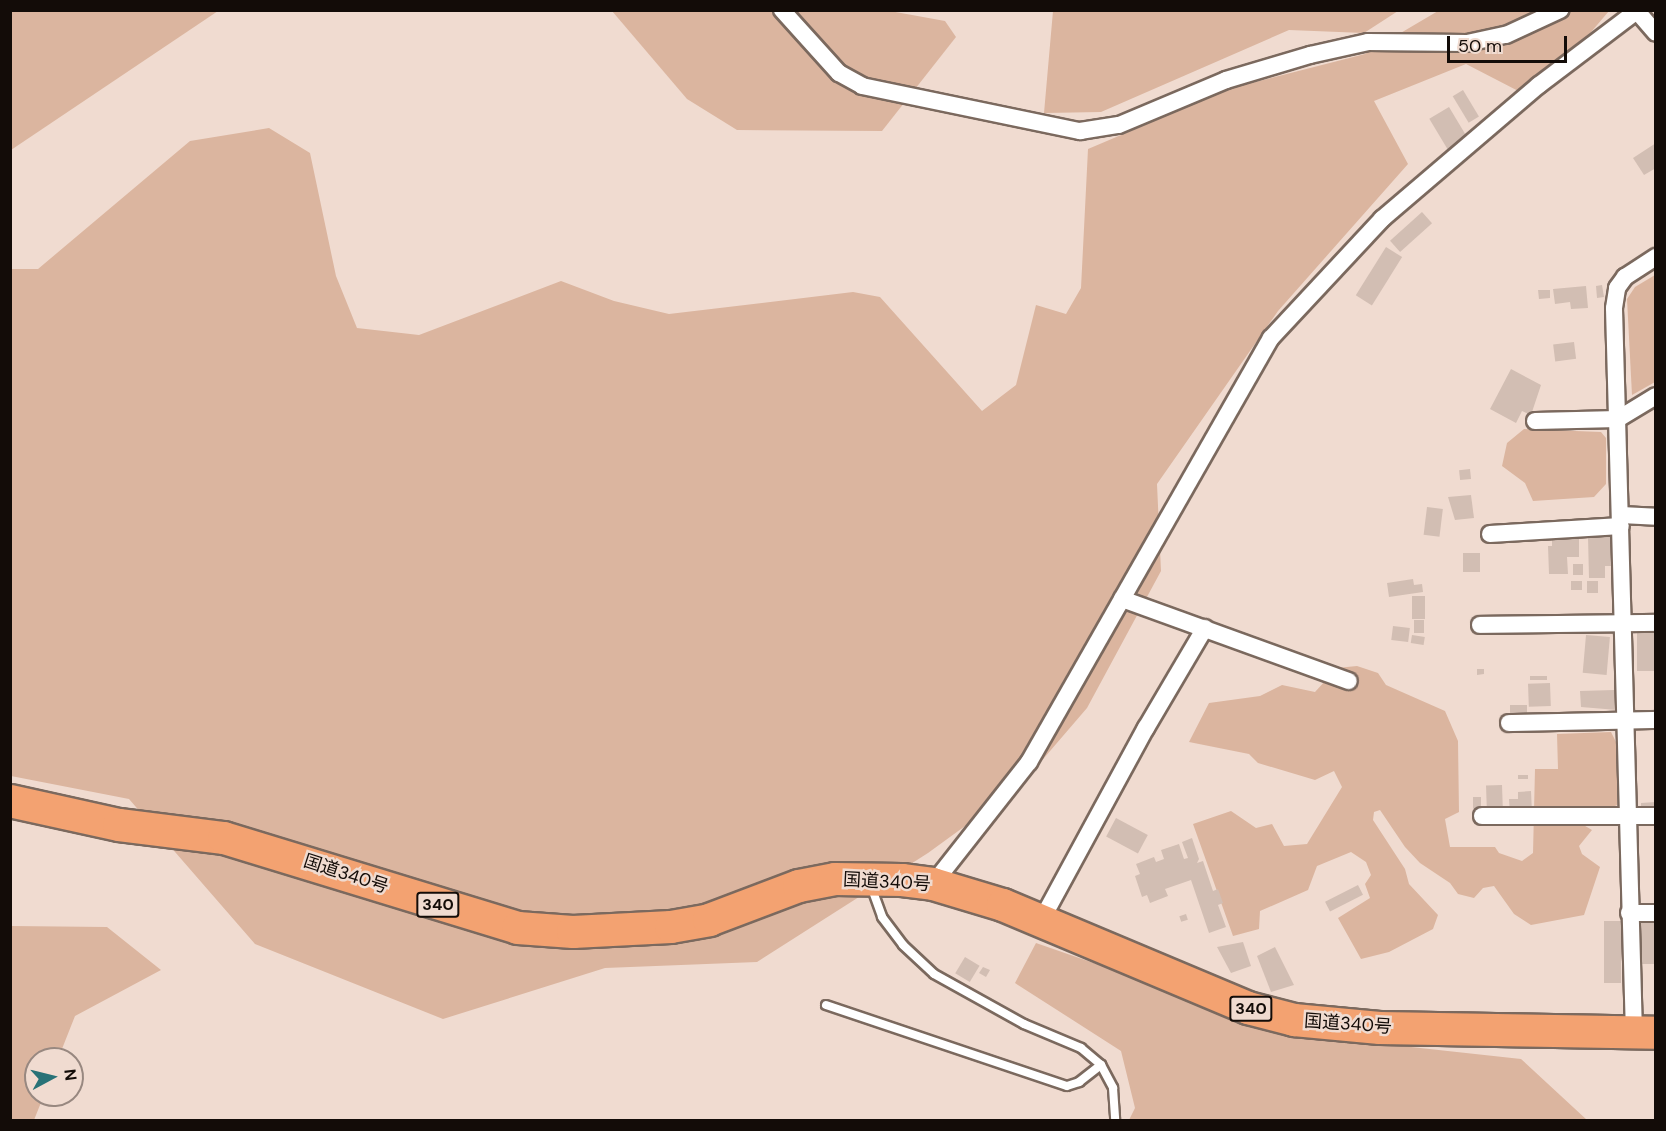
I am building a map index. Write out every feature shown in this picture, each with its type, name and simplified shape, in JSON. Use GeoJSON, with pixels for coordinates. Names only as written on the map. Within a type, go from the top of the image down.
{"type":"FeatureCollection","features":[{"type":"Feature","properties":{"kind":"highway","name":"国道340号"},"geometry":{"type":"LineString","coordinates":[[10,801],[118,825],[224,838],[518,928],[573,932],[670,927],[709,920],[799,886],[868,877],[933,884],[1041,921],[1248,1008],[1294,1020],[1380,1028],[1645,1033]]}},
{"type":"Feature","properties":{"kind":"street"},"geometry":{"type":"LineString","coordinates":[[782,10],[839,73],[862,87],[1080,131],[1119,125],[1226,80],[1310,55],[1368,42],[1467,43],[1506,35],[1560,10]]}},
{"type":"Feature","properties":{"kind":"street"},"geometry":{"type":"LineString","coordinates":[[933,884],[1029,762],[1271,338],[1317,285],[1382,219],[1539,85],[1636,11],[1656,33]]}},
{"type":"Feature","properties":{"kind":"street"},"geometry":{"type":"LineString","coordinates":[[1645,1033],[1629,913],[1617,288],[1624,277],[1656,257]]}},
{"type":"Feature","properties":{"kind":"street"},"geometry":{"type":"LineString","coordinates":[[1535,421],[1618,419],[1656,396]]}},
{"type":"Feature","properties":{"kind":"street"},"geometry":{"type":"LineString","coordinates":[[1490,534],[1656,517]]}},
{"type":"Feature","properties":{"kind":"street"},"geometry":{"type":"LineString","coordinates":[[1122,599],[1349,681]]}},
{"type":"Feature","properties":{"kind":"street"},"geometry":{"type":"LineString","coordinates":[[1480,625],[1656,622]]}},
{"type":"Feature","properties":{"kind":"street"},"geometry":{"type":"LineString","coordinates":[[1041,921],[1146,728],[1205,628]]}},
{"type":"Feature","properties":{"kind":"street"},"geometry":{"type":"LineString","coordinates":[[1509,723],[1656,720]]}},
{"type":"Feature","properties":{"kind":"street"},"geometry":{"type":"LineString","coordinates":[[1482,816],[1656,816]]}},
{"type":"Feature","properties":{"kind":"street"},"geometry":{"type":"LineString","coordinates":[[1629,913],[1656,913]]}},
{"type":"Feature","properties":{"kind":"lane"},"geometry":{"type":"LineString","coordinates":[[868,877],[882,917],[903,945],[934,974],[1024,1024],[1080,1048],[1101,1065],[1113,1088],[1115,1120]]}},
{"type":"Feature","properties":{"kind":"lane"},"geometry":{"type":"LineString","coordinates":[[826,1005],[1067,1086],[1079,1082],[1101,1065]]}},
{"type":"Feature","properties":{"kind":"shaded area"},"geometry":{"type":"Polygon","coordinates":[[[11,10],[218,10],[218,11],[11,150],[11,10]]]}},
{"type":"Feature","properties":{"kind":"shaded area"},"geometry":{"type":"Polygon","coordinates":[[[1053,10],[1398,11],[1364,33],[1289,30],[1101,112],[1044,113],[1053,10]]]}},
{"type":"Feature","properties":{"kind":"shaded area"},"geometry":{"type":"Polygon","coordinates":[[[612,11],[890,11],[945,21],[956,37],[882,131],[737,130],[687,99],[612,11]]]}},
{"type":"Feature","properties":{"kind":"shaded area"},"geometry":{"type":"Polygon","coordinates":[[[1438,11],[1609,11],[1534,99],[1466,64],[1374,101],[1408,164],[1278,311],[1157,484],[1161,571],[1087,708],[1020,786],[928,853],[757,962],[605,968],[443,1019],[255,944],[129,799],[11,776],[10,269],[38,269],[190,141],[269,128],[310,153],[336,276],[357,328],[419,335],[561,281],[614,301],[669,314],[853,292],[880,297],[982,411],[1016,385],[1036,305],[1066,314],[1081,288],[1088,149],[1232,88],[1365,54],[1438,11]]]}},
{"type":"Feature","properties":{"kind":"shaded area"},"geometry":{"type":"Polygon","coordinates":[[[1655,275],[1655,382],[1632,395],[1627,299],[1635,287],[1655,275]]]}},
{"type":"Feature","properties":{"kind":"shaded area"},"geometry":{"type":"Polygon","coordinates":[[[1524,429],[1601,432],[1606,438],[1606,484],[1594,497],[1533,501],[1525,483],[1502,466],[1507,443],[1524,429]]]}},
{"type":"Feature","properties":{"kind":"shaded area"},"geometry":{"type":"Polygon","coordinates":[[[1357,666],[1378,673],[1386,685],[1445,711],[1458,741],[1459,812],[1445,819],[1450,847],[1495,847],[1499,853],[1522,861],[1533,853],[1535,769],[1558,769],[1557,734],[1611,732],[1617,744],[1617,805],[1580,823],[1592,830],[1579,846],[1582,854],[1600,867],[1584,915],[1531,925],[1514,914],[1494,886],[1483,888],[1474,898],[1458,894],[1450,883],[1420,863],[1405,847],[1380,810],[1374,812],[1373,820],[1405,869],[1409,884],[1438,915],[1433,929],[1389,952],[1361,959],[1338,918],[1370,898],[1365,884],[1371,875],[1366,862],[1351,852],[1317,866],[1308,890],[1260,911],[1259,929],[1233,936],[1193,824],[1231,811],[1256,828],[1272,824],[1284,846],[1307,844],[1342,787],[1334,771],[1315,780],[1258,763],[1249,754],[1189,742],[1209,703],[1260,696],[1282,685],[1315,692],[1337,668],[1357,666]]]}},
{"type":"Feature","properties":{"kind":"shaded area"},"geometry":{"type":"Polygon","coordinates":[[[11,926],[107,927],[161,970],[75,1016],[63,1047],[24,1047],[24,1107],[39,1107],[34,1120],[11,1120],[11,926]]]}},
{"type":"Feature","properties":{"kind":"shaded area"},"geometry":{"type":"Polygon","coordinates":[[[1036,943],[1301,1035],[1521,1059],[1587,1120],[1129,1120],[1135,1108],[1121,1051],[1015,983],[1036,943]]]}},
{"type":"Feature","properties":{"kind":"building"},"geometry":{"type":"Polygon","coordinates":[[[1463,90],[1479,117],[1469,123],[1453,96],[1463,90]]]}},
{"type":"Feature","properties":{"kind":"building"},"geometry":{"type":"Polygon","coordinates":[[[1449,107],[1469,140],[1449,152],[1429,119],[1449,107]]]}},
{"type":"Feature","properties":{"kind":"building"},"geometry":{"type":"Polygon","coordinates":[[[1656,143],[1656,168],[1644,175],[1633,158],[1656,143]]]}},
{"type":"Feature","properties":{"kind":"building"},"geometry":{"type":"Polygon","coordinates":[[[1422,212],[1432,223],[1400,252],[1390,241],[1422,212]]]}},
{"type":"Feature","properties":{"kind":"building"},"geometry":{"type":"Polygon","coordinates":[[[1386,247],[1402,257],[1372,305],[1356,295],[1386,247]]]}},
{"type":"Feature","properties":{"kind":"building"},"geometry":{"type":"Polygon","coordinates":[[[1602,285],[1604,297],[1597,298],[1596,286],[1602,285]]]}},
{"type":"Feature","properties":{"kind":"building"},"geometry":{"type":"Polygon","coordinates":[[[1586,286],[1588,308],[1571,309],[1570,302],[1555,304],[1553,289],[1586,286]]]}},
{"type":"Feature","properties":{"kind":"building"},"geometry":{"type":"Polygon","coordinates":[[[1538,290],[1550,290],[1550,298],[1539,299],[1538,290]]]}},
{"type":"Feature","properties":{"kind":"building"},"geometry":{"type":"Polygon","coordinates":[[[1574,342],[1576,359],[1555,361],[1553,345],[1574,342]]]}},
{"type":"Feature","properties":{"kind":"building"},"geometry":{"type":"Polygon","coordinates":[[[1511,369],[1541,385],[1531,415],[1522,411],[1516,423],[1490,409],[1511,369]]]}},
{"type":"Feature","properties":{"kind":"building"},"geometry":{"type":"Polygon","coordinates":[[[1470,469],[1471,479],[1460,480],[1459,470],[1470,469]]]}},
{"type":"Feature","properties":{"kind":"building"},"geometry":{"type":"Polygon","coordinates":[[[1471,495],[1474,518],[1455,520],[1448,497],[1471,495]]]}},
{"type":"Feature","properties":{"kind":"building"},"geometry":{"type":"Polygon","coordinates":[[[1427,507],[1443,509],[1439,537],[1424,535],[1427,507]]]}},
{"type":"Feature","properties":{"kind":"building"},"geometry":{"type":"Polygon","coordinates":[[[1552,537],[1579,539],[1579,557],[1567,557],[1568,574],[1549,574],[1548,546],[1552,546],[1552,537]]]}},
{"type":"Feature","properties":{"kind":"building"},"geometry":{"type":"Polygon","coordinates":[[[1588,537],[1610,537],[1611,566],[1605,566],[1605,578],[1589,578],[1588,537]]]}},
{"type":"Feature","properties":{"kind":"building"},"geometry":{"type":"Polygon","coordinates":[[[1463,553],[1480,553],[1480,572],[1463,572],[1463,553]]]}},
{"type":"Feature","properties":{"kind":"building"},"geometry":{"type":"Polygon","coordinates":[[[1573,564],[1583,564],[1583,575],[1573,575],[1573,564]]]}},
{"type":"Feature","properties":{"kind":"building"},"geometry":{"type":"Polygon","coordinates":[[[1413,579],[1414,585],[1422,584],[1423,592],[1389,597],[1387,583],[1413,579]]]}},
{"type":"Feature","properties":{"kind":"building"},"geometry":{"type":"Polygon","coordinates":[[[1571,581],[1582,581],[1582,590],[1571,590],[1571,581]]]}},
{"type":"Feature","properties":{"kind":"building"},"geometry":{"type":"Polygon","coordinates":[[[1587,581],[1598,581],[1598,593],[1587,593],[1587,581]]]}},
{"type":"Feature","properties":{"kind":"building"},"geometry":{"type":"Polygon","coordinates":[[[1412,596],[1425,596],[1425,619],[1412,619],[1412,596]]]}},
{"type":"Feature","properties":{"kind":"building"},"geometry":{"type":"Polygon","coordinates":[[[1414,620],[1424,620],[1424,633],[1414,633],[1414,620]]]}},
{"type":"Feature","properties":{"kind":"building"},"geometry":{"type":"Polygon","coordinates":[[[1393,626],[1410,628],[1408,642],[1391,640],[1393,626]]]}},
{"type":"Feature","properties":{"kind":"building"},"geometry":{"type":"Polygon","coordinates":[[[1637,631],[1656,631],[1656,671],[1637,671],[1637,631]]]}},
{"type":"Feature","properties":{"kind":"building"},"geometry":{"type":"Polygon","coordinates":[[[1412,635],[1425,637],[1424,645],[1411,643],[1412,635]]]}},
{"type":"Feature","properties":{"kind":"building"},"geometry":{"type":"Polygon","coordinates":[[[1586,635],[1610,637],[1607,675],[1583,673],[1586,635]]]}},
{"type":"Feature","properties":{"kind":"building"},"geometry":{"type":"Polygon","coordinates":[[[1477,669],[1484,669],[1484,674],[1477,675],[1477,669]]]}},
{"type":"Feature","properties":{"kind":"building"},"geometry":{"type":"Polygon","coordinates":[[[1530,676],[1547,676],[1547,680],[1530,680],[1530,676]]]}},
{"type":"Feature","properties":{"kind":"building"},"geometry":{"type":"Polygon","coordinates":[[[1550,683],[1551,706],[1529,707],[1528,684],[1550,683]]]}},
{"type":"Feature","properties":{"kind":"building"},"geometry":{"type":"Polygon","coordinates":[[[1614,690],[1617,710],[1581,707],[1580,691],[1614,690]]]}},
{"type":"Feature","properties":{"kind":"building"},"geometry":{"type":"Polygon","coordinates":[[[1510,705],[1527,705],[1527,717],[1510,717],[1510,705]]]}},
{"type":"Feature","properties":{"kind":"building"},"geometry":{"type":"Polygon","coordinates":[[[1518,775],[1528,775],[1528,779],[1518,779],[1518,775]]]}},
{"type":"Feature","properties":{"kind":"building"},"geometry":{"type":"Polygon","coordinates":[[[1502,785],[1503,809],[1487,810],[1486,786],[1502,785]]]}},
{"type":"Feature","properties":{"kind":"building"},"geometry":{"type":"Polygon","coordinates":[[[1531,791],[1532,813],[1510,814],[1509,799],[1518,799],[1518,792],[1531,791]]]}},
{"type":"Feature","properties":{"kind":"building"},"geometry":{"type":"Polygon","coordinates":[[[1473,797],[1481,797],[1481,808],[1473,808],[1473,797]]]}},
{"type":"Feature","properties":{"kind":"building"},"geometry":{"type":"Polygon","coordinates":[[[1656,802],[1656,809],[1641,809],[1641,803],[1656,802]]]}},
{"type":"Feature","properties":{"kind":"building"},"geometry":{"type":"Polygon","coordinates":[[[1116,818],[1148,835],[1138,853],[1106,837],[1116,818]]]}},
{"type":"Feature","properties":{"kind":"building"},"geometry":{"type":"Polygon","coordinates":[[[1192,838],[1199,859],[1197,863],[1203,861],[1213,891],[1218,889],[1223,903],[1218,905],[1226,927],[1209,933],[1191,880],[1165,889],[1168,896],[1150,903],[1147,895],[1142,897],[1135,876],[1140,874],[1136,864],[1154,857],[1156,862],[1164,859],[1161,850],[1179,844],[1184,859],[1188,858],[1182,842],[1192,838]]]}},
{"type":"Feature","properties":{"kind":"building"},"geometry":{"type":"Polygon","coordinates":[[[1358,885],[1363,895],[1330,912],[1325,902],[1358,885]]]}},
{"type":"Feature","properties":{"kind":"building"},"geometry":{"type":"Polygon","coordinates":[[[1186,914],[1188,920],[1181,922],[1179,916],[1186,914]]]}},
{"type":"Feature","properties":{"kind":"building"},"geometry":{"type":"Polygon","coordinates":[[[1604,921],[1621,921],[1621,983],[1604,983],[1604,921]]]}},
{"type":"Feature","properties":{"kind":"building"},"geometry":{"type":"Polygon","coordinates":[[[1638,923],[1656,923],[1656,964],[1638,964],[1638,923]]]}},
{"type":"Feature","properties":{"kind":"building"},"geometry":{"type":"Polygon","coordinates":[[[1243,942],[1251,966],[1231,973],[1217,947],[1243,942]]]}},
{"type":"Feature","properties":{"kind":"building"},"geometry":{"type":"Polygon","coordinates":[[[1275,947],[1294,985],[1271,992],[1257,956],[1275,947]]]}},
{"type":"Feature","properties":{"kind":"building"},"geometry":{"type":"Polygon","coordinates":[[[965,957],[980,966],[970,982],[955,973],[965,957]]]}},
{"type":"Feature","properties":{"kind":"building"},"geometry":{"type":"Polygon","coordinates":[[[983,967],[990,970],[986,977],[979,973],[983,967]]]}}]}
